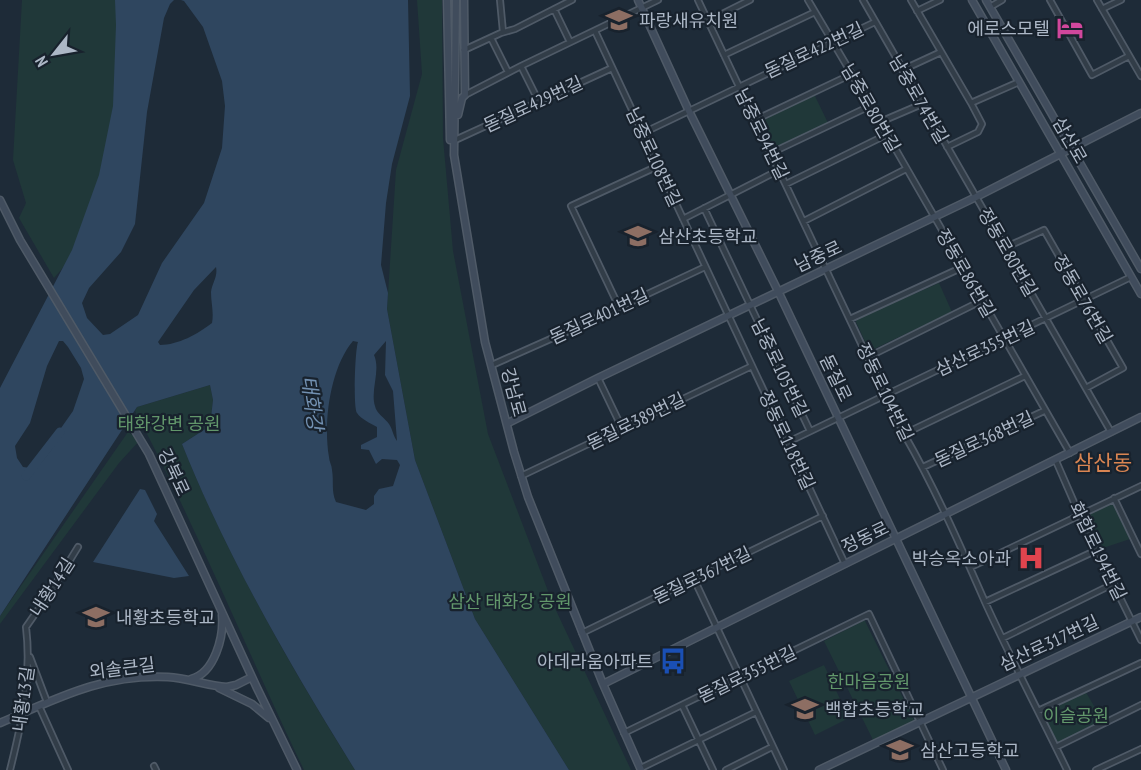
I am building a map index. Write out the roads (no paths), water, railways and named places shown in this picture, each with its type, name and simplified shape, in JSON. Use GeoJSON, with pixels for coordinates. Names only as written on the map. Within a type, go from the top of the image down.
{"type":"FeatureCollection","features":[{"type":"Feature","properties":{"kind":"main road"},"geometry":{"type":"LineString","coordinates":[[447,0],[449,127],[456,176]]}},
{"type":"Feature","properties":{"kind":"main road","name":"강남로"},"geometry":{"type":"LineString","coordinates":[[456,0],[453,141],[456,176],[480,321],[521,476],[582,633],[641,769]]}},
{"type":"Feature","properties":{"kind":"main road"},"geometry":{"type":"LineString","coordinates":[[454,128],[460,102],[465,94],[464,0]]}},
{"type":"Feature","properties":{"kind":"main road","name":"돋질로"},"geometry":{"type":"LineString","coordinates":[[638,0],[688,109],[778,291],[1006,770]]}},
{"type":"Feature","properties":{"kind":"main road","name":"삼산로"},"geometry":{"type":"LineString","coordinates":[[972,0],[1141,294]]}},
{"type":"Feature","properties":{"kind":"main road","name":"삼산로"},"geometry":{"type":"LineString","coordinates":[[988,3],[1141,269]]}},
{"type":"Feature","properties":{"kind":"main road","name":"남중로"},"geometry":{"type":"LineString","coordinates":[[508,423],[976,197],[1141,113]]}},
{"type":"Feature","properties":{"kind":"main road","name":"강북로"},"geometry":{"type":"LineString","coordinates":[[0,200],[20,240],[140,435],[297,770]]}},
{"type":"Feature","properties":{"kind":"main road","name":"정동로"},"geometry":{"type":"LineString","coordinates":[[603,684],[1141,417]]}},
{"type":"Feature","properties":{"kind":"main road"},"geometry":{"type":"LineString","coordinates":[[185,679],[201,675],[216,653],[222,635],[221,608]]}},
{"type":"Feature","properties":{"kind":"main road","name":"삼산로317번길"},"geometry":{"type":"LineString","coordinates":[[819,770],[1141,617]]}},
{"type":"Feature","properties":{"kind":"main road","name":"외솔큰길"},"geometry":{"type":"LineString","coordinates":[[0,723],[77,690],[107,682],[151,677],[232,686],[252,676]]}},
{"type":"Feature","properties":{"kind":"main road"},"geometry":{"type":"LineString","coordinates":[[210,685],[252,704],[264,712],[275,725]]}},
{"type":"Feature","properties":{"kind":"street"},"geometry":{"type":"LineString","coordinates":[[500,0],[504,28],[501,33]]}},
{"type":"Feature","properties":{"kind":"street"},"geometry":{"type":"LineString","coordinates":[[464,50],[515,29],[572,0]]}},
{"type":"Feature","properties":{"kind":"street"},"geometry":{"type":"LineString","coordinates":[[465,94],[658,0]]}},
{"type":"Feature","properties":{"kind":"street","name":"남중로94번길"},"geometry":{"type":"LineString","coordinates":[[698,0],[826,269]]}},
{"type":"Feature","properties":{"kind":"street"},"geometry":{"type":"LineString","coordinates":[[708,21],[750,0]]}},
{"type":"Feature","properties":{"kind":"street","name":"남중로80번길"},"geometry":{"type":"LineString","coordinates":[[808,0],[934,217]]}},
{"type":"Feature","properties":{"kind":"street","name":"남중로74번길"},"geometry":{"type":"LineString","coordinates":[[863,0],[976,197]]}},
{"type":"Feature","properties":{"kind":"street"},"geometry":{"type":"LineString","coordinates":[[911,0],[982,124],[978,132],[947,147]]}},
{"type":"Feature","properties":{"kind":"street"},"geometry":{"type":"LineString","coordinates":[[917,11],[940,0]]}},
{"type":"Feature","properties":{"kind":"street"},"geometry":{"type":"LineString","coordinates":[[988,3],[1002,0]]}},
{"type":"Feature","properties":{"kind":"street"},"geometry":{"type":"LineString","coordinates":[[1050,0],[1092,75],[1130,56]]}},
{"type":"Feature","properties":{"kind":"street"},"geometry":{"type":"LineString","coordinates":[[1097,0],[1141,76]]}},
{"type":"Feature","properties":{"kind":"street"},"geometry":{"type":"LineString","coordinates":[[1102,9],[1121,0]]}},
{"type":"Feature","properties":{"kind":"street"},"geometry":{"type":"LineString","coordinates":[[554,9],[570,42]]}},
{"type":"Feature","properties":{"kind":"street"},"geometry":{"type":"LineString","coordinates":[[724,55],[815,12]]}},
{"type":"Feature","properties":{"kind":"street","name":"돋질로422번길"},"geometry":{"type":"LineString","coordinates":[[643,133],[688,109],[874,22]]}},
{"type":"Feature","properties":{"kind":"street","name":"남중로108번길"},"geometry":{"type":"LineString","coordinates":[[595,31],[728,316]]}},
{"type":"Feature","properties":{"kind":"street"},"geometry":{"type":"LineString","coordinates":[[491,38],[508,72]]}},
{"type":"Feature","properties":{"kind":"street"},"geometry":{"type":"LineString","coordinates":[[902,70],[941,52]]}},
{"type":"Feature","properties":{"kind":"street"},"geometry":{"type":"LineString","coordinates":[[520,66],[539,102]]}},
{"type":"Feature","properties":{"kind":"street","name":"돋질로429번길"},"geometry":{"type":"LineString","coordinates":[[453,141],[612,68]]}},
{"type":"Feature","properties":{"kind":"street"},"geometry":{"type":"LineString","coordinates":[[755,120],[852,74]]}},
{"type":"Feature","properties":{"kind":"street"},"geometry":{"type":"LineString","coordinates":[[971,103],[1019,82]]}},
{"type":"Feature","properties":{"kind":"street"},"geometry":{"type":"LineString","coordinates":[[880,122],[922,104]]}},
{"type":"Feature","properties":{"kind":"street"},"geometry":{"type":"LineString","coordinates":[[771,153],[870,106]]}},
{"type":"Feature","properties":{"kind":"street"},"geometry":{"type":"LineString","coordinates":[[786,184],[886,135]]}},
{"type":"Feature","properties":{"kind":"street"},"geometry":{"type":"LineString","coordinates":[[619,307],[571,206],[658,166]]}},
{"type":"Feature","properties":{"kind":"street"},"geometry":{"type":"LineString","coordinates":[[804,221],[906,169]]}},
{"type":"Feature","properties":{"kind":"street"},"geometry":{"type":"LineString","coordinates":[[683,219],[779,170]]}},
{"type":"Feature","properties":{"kind":"street","name":"정동로80번길"},"geometry":{"type":"LineString","coordinates":[[976,197],[1111,432]]}},
{"type":"Feature","properties":{"kind":"street","name":"남중로105번길"},"geometry":{"type":"LineString","coordinates":[[704,208],[810,431]]}},
{"type":"Feature","properties":{"kind":"street","name":"정동로86번길"},"geometry":{"type":"LineString","coordinates":[[934,217],[1070,453]]}},
{"type":"Feature","properties":{"kind":"street","name":"정동로76번길"},"geometry":{"type":"LineString","coordinates":[[1004,248],[1044,230],[1123,368],[1086,388]]}},
{"type":"Feature","properties":{"kind":"street","name":"돋질로401번길"},"geometry":{"type":"LineString","coordinates":[[492,365],[705,267]]}},
{"type":"Feature","properties":{"kind":"street"},"geometry":{"type":"LineString","coordinates":[[850,319],[963,267]]}},
{"type":"Feature","properties":{"kind":"street","name":"정동로104번길"},"geometry":{"type":"LineString","coordinates":[[826,269],[1067,770]]}},
{"type":"Feature","properties":{"kind":"street","name":"삼산로355번길"},"geometry":{"type":"LineString","coordinates":[[788,442],[1046,320],[1131,277]]}},
{"type":"Feature","properties":{"kind":"street"},"geometry":{"type":"LineString","coordinates":[[868,357],[983,300]]}},
{"type":"Feature","properties":{"kind":"street","name":"정동로118번길"},"geometry":{"type":"LineString","coordinates":[[728,316],[845,564]]}},
{"type":"Feature","properties":{"kind":"street","name":"돋질로389번길"},"geometry":{"type":"LineString","coordinates":[[521,476],[752,366]]}},
{"type":"Feature","properties":{"kind":"street"},"geometry":{"type":"LineString","coordinates":[[904,434],[1025,376]]}},
{"type":"Feature","properties":{"kind":"street"},"geometry":{"type":"LineString","coordinates":[[598,378],[622,428]]}},
{"type":"Feature","properties":{"kind":"street","name":"돋질로368번길"},"geometry":{"type":"LineString","coordinates":[[923,467],[1044,411]]}},
{"type":"Feature","properties":{"kind":"street","name":"화합로194번길"},"geometry":{"type":"LineString","coordinates":[[1056,461],[1080,516],[1141,640]]}},
{"type":"Feature","properties":{"kind":"street"},"geometry":{"type":"LineString","coordinates":[[971,567],[1141,486]]}},
{"type":"Feature","properties":{"kind":"street"},"geometry":{"type":"LineString","coordinates":[[1114,498],[1141,554]]}},
{"type":"Feature","properties":{"kind":"street","name":"돋질로367번길"},"geometry":{"type":"LineString","coordinates":[[582,633],[823,516]]}},
{"type":"Feature","properties":{"kind":"street","name":"내황14길"},"geometry":{"type":"LineString","coordinates":[[26,627],[78,547]]}},
{"type":"Feature","properties":{"kind":"street"},"geometry":{"type":"LineString","coordinates":[[985,602],[1097,550]]}},
{"type":"Feature","properties":{"kind":"street"},"geometry":{"type":"LineString","coordinates":[[694,579],[784,770]]}},
{"type":"Feature","properties":{"kind":"street"},"geometry":{"type":"LineString","coordinates":[[1003,638],[1113,584]]}},
{"type":"Feature","properties":{"kind":"street","name":"돋질로355번길"},"geometry":{"type":"LineString","coordinates":[[624,733],[869,615],[919,722]]}},
{"type":"Feature","properties":{"kind":"street","name":"내황13길"},"geometry":{"type":"LineString","coordinates":[[10,770],[23,713],[29,654],[26,627]]}},
{"type":"Feature","properties":{"kind":"street"},"geometry":{"type":"LineString","coordinates":[[29,654],[47,702]]}},
{"type":"Feature","properties":{"kind":"street"},"geometry":{"type":"LineString","coordinates":[[1038,711],[1141,663]]}},
{"type":"Feature","properties":{"kind":"street"},"geometry":{"type":"LineString","coordinates":[[682,705],[713,770]]}},
{"type":"Feature","properties":{"kind":"street"},"geometry":{"type":"LineString","coordinates":[[1056,747],[1141,705]]}},
{"type":"Feature","properties":{"kind":"street"},"geometry":{"type":"LineString","coordinates":[[39,706],[68,770]]}},
{"type":"Feature","properties":{"kind":"street"},"geometry":{"type":"LineString","coordinates":[[641,769],[756,712]]}},
{"type":"Feature","properties":{"kind":"street"},"geometry":{"type":"LineString","coordinates":[[919,722],[943,770]]}},
{"type":"Feature","properties":{"kind":"street"},"geometry":{"type":"LineString","coordinates":[[726,770],[772,747]]}},
{"type":"Feature","properties":{"kind":"street"},"geometry":{"type":"LineString","coordinates":[[1096,770],[1141,748]]}},
{"type":"Feature","properties":{"kind":"water","name":"태화강"},"geometry":{"type":"Polygon","coordinates":[[[115,0],[174,0],[164,18],[147,112],[135,224],[121,252],[89,288],[82,303],[87,318],[103,335],[110,334],[138,315],[162,263],[204,203],[222,148],[225,106],[222,81],[203,27],[181,0],[408,0],[410,96],[392,164],[381,265],[388,293],[387,309],[415,460],[475,619],[569,770],[355,770],[261,611],[219,529],[182,444],[210,426],[213,400],[210,385],[137,407],[0,616],[0,388],[72,250],[99,175],[113,106],[115,0]],[[216,267],[194,290],[158,342],[160,345],[188,338],[212,323],[211,292],[216,267]],[[59,341],[47,366],[30,423],[15,446],[17,458],[23,467],[30,468],[41,463],[52,449],[54,438],[73,411],[84,379],[81,368],[63,341],[59,341]],[[353,341],[345,352],[330,396],[327,428],[329,459],[336,502],[366,510],[374,504],[374,496],[379,489],[393,486],[400,465],[397,460],[382,459],[376,464],[369,450],[361,449],[361,445],[377,437],[377,427],[361,417],[356,409],[355,379],[358,342],[353,341]],[[386,341],[374,355],[376,361],[375,406],[389,424],[397,441],[393,391],[385,375],[386,341]]]}},
{"type":"Feature","properties":{"kind":"water"},"geometry":{"type":"Polygon","coordinates":[[[140,489],[145,490],[157,514],[154,521],[189,576],[174,578],[93,562],[140,489]]]}},
{"type":"Feature","properties":{"kind":"waterway"},"geometry":{"type":"LineString","coordinates":[[26,476],[60,432]]}},
{"type":"Feature","properties":{"kind":"place","name":"파랑새유치원"},"geometry":{"type":"Point","coordinates":[619,20]}},
{"type":"Feature","properties":{"kind":"place","name":"에로스모텔"},"geometry":{"type":"Point","coordinates":[1070,28]}},
{"type":"Feature","properties":{"kind":"place","name":"삼산초등학교"},"geometry":{"type":"Point","coordinates":[638,236]}},
{"type":"Feature","properties":{"kind":"place","name":"박승옥소아과"},"geometry":{"type":"Point","coordinates":[1031,558]}},
{"type":"Feature","properties":{"kind":"place","name":"내황초등학교"},"geometry":{"type":"Point","coordinates":[96,617]}},
{"type":"Feature","properties":{"kind":"place","name":"아데라움아파트"},"geometry":{"type":"Point","coordinates":[673,661]}},
{"type":"Feature","properties":{"kind":"place","name":"백합초등학교"},"geometry":{"type":"Point","coordinates":[805,709]}},
{"type":"Feature","properties":{"kind":"place","name":"삼산고등학교"},"geometry":{"type":"Point","coordinates":[900,750]}},
{"type":"Feature","properties":{"kind":"district","name":"삼산동"},"geometry":{"type":"Point","coordinates":[1103,462]}},
{"type":"Feature","properties":{"kind":"park label","name":"태화강변 공원"},"geometry":{"type":"Point","coordinates":[169,423]}},
{"type":"Feature","properties":{"kind":"park label","name":"삼산 태화강 공원"},"geometry":{"type":"Point","coordinates":[510,601]}},
{"type":"Feature","properties":{"kind":"park label","name":"한마음공원"},"geometry":{"type":"Point","coordinates":[869,681]}},
{"type":"Feature","properties":{"kind":"park label","name":"이슬공원"},"geometry":{"type":"Point","coordinates":[1076,715]}}]}
